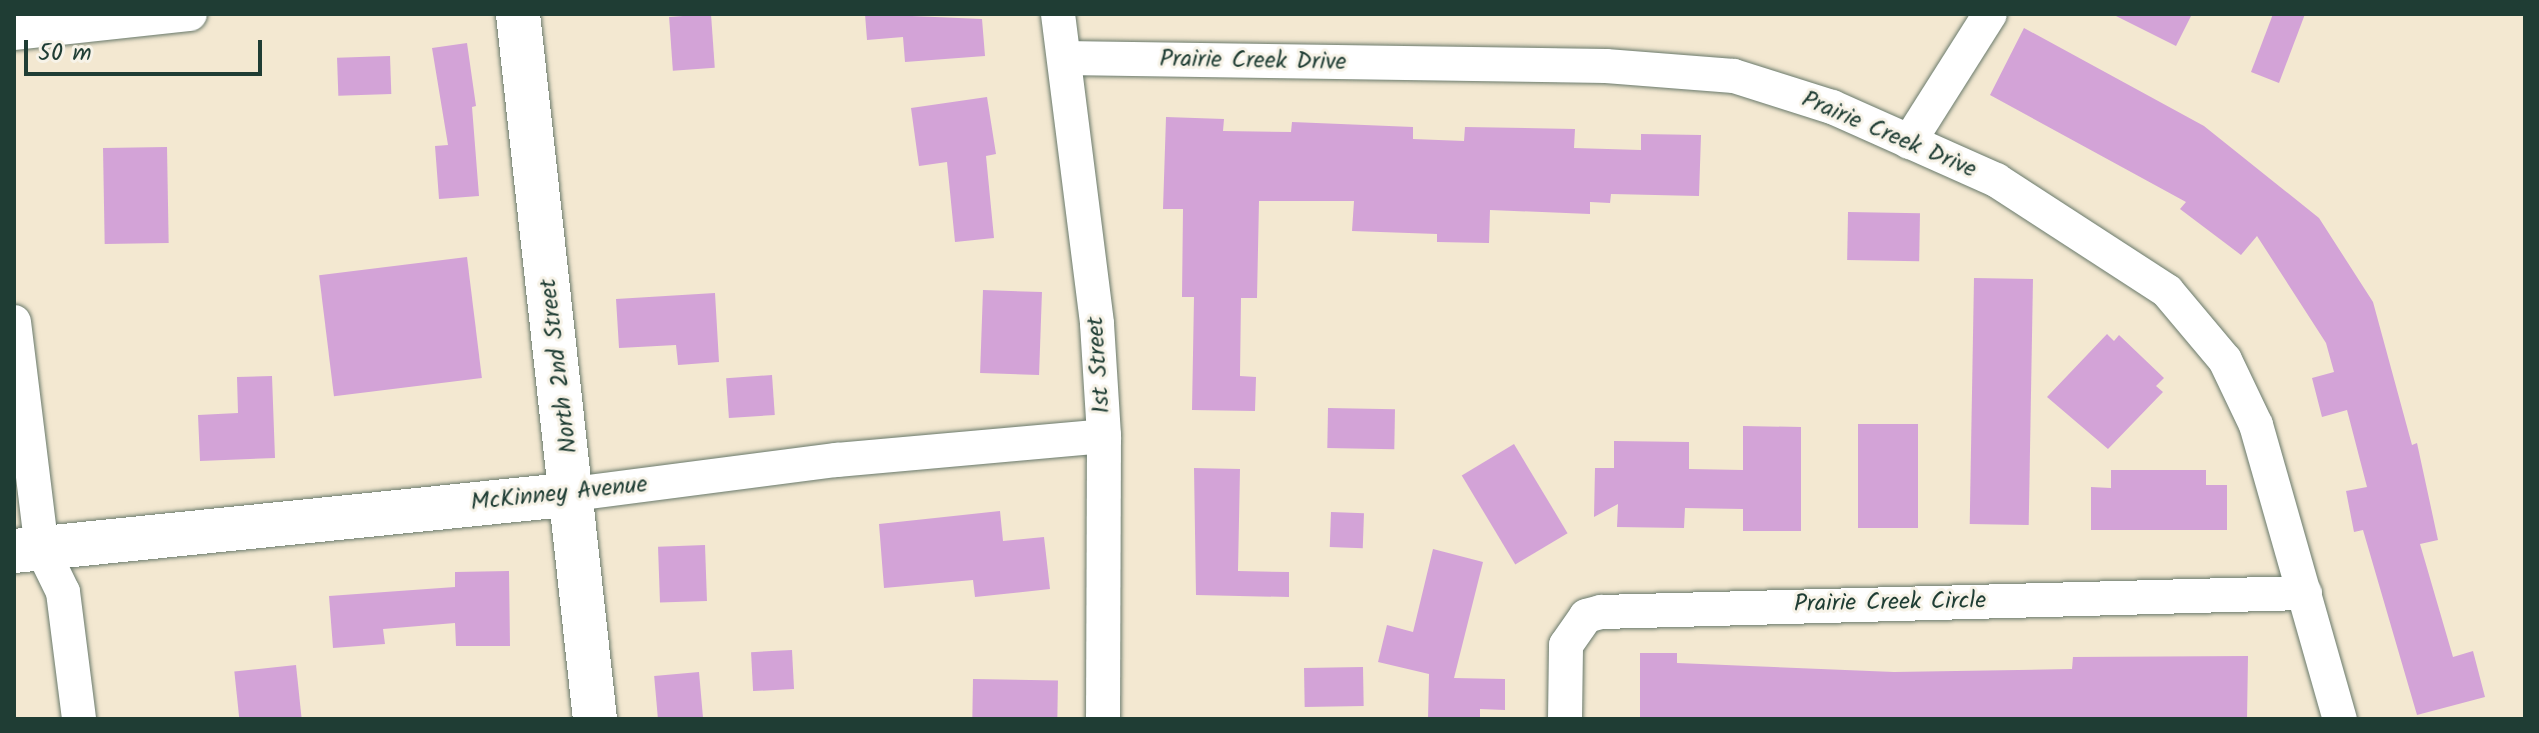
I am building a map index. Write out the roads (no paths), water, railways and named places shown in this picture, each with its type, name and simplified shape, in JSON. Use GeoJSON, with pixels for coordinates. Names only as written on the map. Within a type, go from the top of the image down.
{"type":"FeatureCollection","features":[{"type":"Feature","properties":{"kind":"street"},"geometry":{"type":"LineString","coordinates":[[14,33],[190,14]]}},
{"type":"Feature","properties":{"kind":"street","name":"North 2nd Street"},"geometry":{"type":"LineString","coordinates":[[518,14],[574,494],[595,719]]}},
{"type":"Feature","properties":{"kind":"street","name":"1st Street"},"geometry":{"type":"LineString","coordinates":[[1058,14],[1097,324],[1104,436],[1103,719]]}},
{"type":"Feature","properties":{"kind":"street"},"geometry":{"type":"LineString","coordinates":[[1909,142],[1990,14]]}},
{"type":"Feature","properties":{"kind":"street","name":"Prairie Creek Drive"},"geometry":{"type":"LineString","coordinates":[[1064,58],[1606,66],[1734,76],[1832,107],[1996,180],[2088,236],[2182,305],[2246,398],[2340,719]]}},
{"type":"Feature","properties":{"kind":"street"},"geometry":{"type":"LineString","coordinates":[[14,322],[28,550],[63,592],[79,719]]}},
{"type":"Feature","properties":{"kind":"street","name":"McKinney Avenue"},"geometry":{"type":"LineString","coordinates":[[28,550],[574,494],[837,460],[1104,436]]}},
{"type":"Feature","properties":{"kind":"street","name":"Prairie Creek Circle"},"geometry":{"type":"LineString","coordinates":[[1565,719],[1566,645],[1586,616],[1601,612],[2305,593]]}}]}
